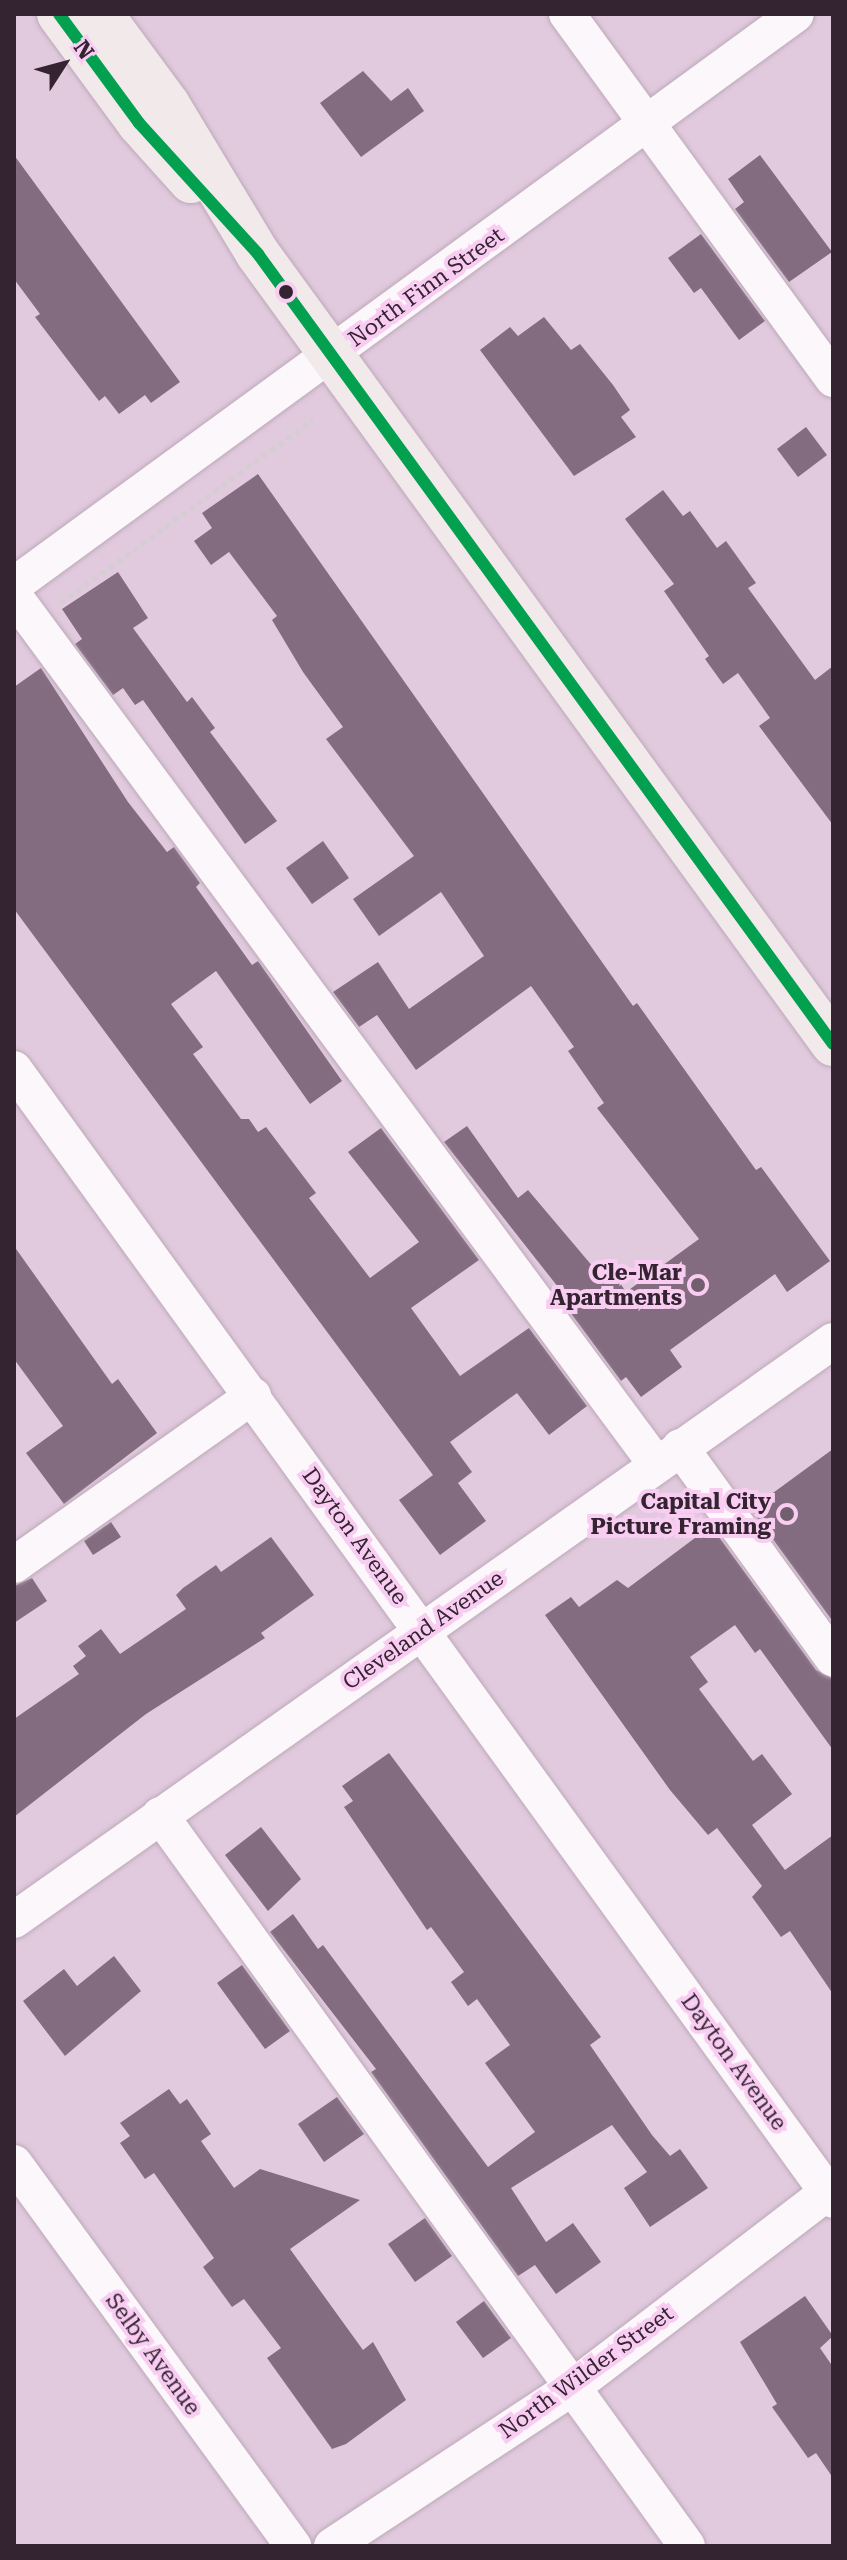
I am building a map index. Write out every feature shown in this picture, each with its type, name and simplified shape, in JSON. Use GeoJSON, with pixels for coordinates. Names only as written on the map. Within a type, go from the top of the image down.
{"type":"FeatureCollection","features":[{"type":"Feature","properties":{"kind":"main road"},"geometry":{"type":"LineString","coordinates":[[59,14],[139,123],[258,254]]}},
{"type":"Feature","properties":{"kind":"main road"},"geometry":{"type":"LineString","coordinates":[[101,14],[168,105],[258,254],[833,1044]]}},
{"type":"Feature","properties":{"kind":"street"},"geometry":{"type":"LineString","coordinates":[[567,14],[833,379]]}},
{"type":"Feature","properties":{"kind":"street","name":"North Finn Street"},"geometry":{"type":"LineString","coordinates":[[14,585],[332,356],[796,14]]}},
{"type":"Feature","properties":{"kind":"street"},"geometry":{"type":"LineString","coordinates":[[24,609],[668,1456],[833,1658]]}},
{"type":"Feature","properties":{"kind":"street","name":"Dayton Avenue"},"geometry":{"type":"LineString","coordinates":[[14,1069],[831,2194]]}},
{"type":"Feature","properties":{"kind":"street","name":"Cleveland Avenue"},"geometry":{"type":"LineString","coordinates":[[14,1920],[833,1341]]}},
{"type":"Feature","properties":{"kind":"street"},"geometry":{"type":"LineString","coordinates":[[14,1565],[253,1396]]}},
{"type":"Feature","properties":{"kind":"street"},"geometry":{"type":"LineString","coordinates":[[160,1815],[687,2546]]}},
{"type":"Feature","properties":{"kind":"street","name":"Selby Avenue"},"geometry":{"type":"LineString","coordinates":[[14,2163],[293,2546]]}},
{"type":"Feature","properties":{"kind":"street","name":"North Wilder Street"},"geometry":{"type":"LineString","coordinates":[[332,2546],[573,2387],[831,2194]]}},
{"type":"Feature","properties":{"kind":"path"},"geometry":{"type":"LineString","coordinates":[[24,609],[313,420]]}},
{"type":"Feature","properties":{"kind":"building"},"geometry":{"type":"Polygon","coordinates":[[[363,71],[391,101],[408,88],[424,111],[361,157],[320,103],[363,71]]]}},
{"type":"Feature","properties":{"kind":"building"},"geometry":{"type":"Polygon","coordinates":[[[14,155],[180,382],[151,403],[145,395],[119,414],[105,396],[99,401],[35,317],[40,314],[14,279],[14,155]]]}},
{"type":"Feature","properties":{"kind":"building"},"geometry":{"type":"Polygon","coordinates":[[[760,155],[832,252],[789,282],[735,209],[744,202],[728,179],[760,155]]]}},
{"type":"Feature","properties":{"kind":"building"},"geometry":{"type":"Polygon","coordinates":[[[701,234],[765,321],[739,340],[701,288],[694,293],[668,258],[701,234]]]}},
{"type":"Feature","properties":{"kind":"building"},"geometry":{"type":"Polygon","coordinates":[[[544,317],[571,350],[580,344],[613,385],[630,410],[621,417],[636,437],[574,476],[480,350],[510,327],[518,336],[544,317]]]}},
{"type":"Feature","properties":{"kind":"building"},"geometry":{"type":"Polygon","coordinates":[[[806,427],[827,455],[798,477],[777,449],[806,427]]]}},
{"type":"Feature","properties":{"kind":"building"},"geometry":{"type":"Polygon","coordinates":[[[258,474],[633,1006],[637,1003],[756,1170],[761,1167],[830,1261],[787,1292],[775,1274],[670,1350],[682,1367],[641,1397],[626,1377],[621,1381],[564,1304],[569,1301],[444,1142],[467,1126],[518,1198],[528,1190],[605,1281],[614,1274],[626,1292],[699,1239],[597,1108],[604,1103],[568,1051],[574,1047],[531,986],[416,1070],[377,1015],[359,1027],[333,992],[378,962],[409,1009],[484,956],[441,892],[379,936],[353,899],[414,856],[326,739],[343,727],[303,672],[272,620],[277,616],[229,552],[211,565],[194,541],[212,528],[202,513],[258,474]]]}},
{"type":"Feature","properties":{"kind":"building"},"geometry":{"type":"Polygon","coordinates":[[[663,490],[683,516],[690,511],[717,548],[726,541],[756,583],[748,588],[815,680],[833,666],[833,825],[759,726],[770,718],[738,673],[723,684],[705,659],[709,656],[664,591],[674,584],[625,519],[663,490]]]}},
{"type":"Feature","properties":{"kind":"building"},"geometry":{"type":"Polygon","coordinates":[[[118,572],[148,618],[133,628],[187,702],[192,697],[215,728],[210,732],[277,821],[245,844],[143,700],[135,705],[123,688],[113,695],[75,644],[82,639],[62,609],[118,572]]]}},
{"type":"Feature","properties":{"kind":"building"},"geometry":{"type":"Polygon","coordinates":[[[41,668],[128,802],[167,852],[174,847],[200,883],[196,887],[252,965],[258,961],[342,1081],[310,1104],[216,971],[171,1004],[203,1047],[193,1054],[241,1119],[249,1119],[258,1132],[266,1127],[316,1193],[309,1198],[370,1278],[419,1242],[348,1152],[381,1128],[479,1260],[411,1308],[460,1376],[529,1328],[587,1406],[549,1435],[517,1393],[450,1442],[472,1472],[458,1483],[486,1521],[440,1555],[399,1500],[433,1475],[14,909],[14,687],[41,668]]]}},
{"type":"Feature","properties":{"kind":"building"},"geometry":{"type":"Polygon","coordinates":[[[323,841],[349,878],[312,904],[286,868],[323,841]]]}},
{"type":"Feature","properties":{"kind":"building"},"geometry":{"type":"Polygon","coordinates":[[[14,1246],[112,1384],[118,1379],[157,1433],[64,1504],[26,1453],[63,1426],[14,1359],[14,1246]]]}},
{"type":"Feature","properties":{"kind":"building"},"geometry":{"type":"Polygon","coordinates":[[[833,1449],[833,1618],[831,1619],[751,1509],[833,1449]]]}},
{"type":"Feature","properties":{"kind":"building"},"geometry":{"type":"Polygon","coordinates":[[[111,1522],[121,1537],[93,1555],[84,1541],[111,1522]]]}},
{"type":"Feature","properties":{"kind":"building"},"geometry":{"type":"Polygon","coordinates":[[[711,1526],[816,1670],[833,1679],[833,1750],[760,1649],[755,1653],[735,1625],[690,1657],[708,1682],[699,1689],[753,1761],[762,1754],[792,1794],[752,1825],[785,1870],[833,1835],[833,1994],[790,1931],[781,1937],[752,1897],[762,1886],[717,1828],[708,1835],[670,1790],[545,1615],[571,1597],[579,1607],[617,1580],[628,1588],[711,1526]]]}},
{"type":"Feature","properties":{"kind":"building"},"geometry":{"type":"Polygon","coordinates":[[[271,1537],[314,1595],[261,1633],[265,1638],[146,1714],[14,1817],[14,1719],[79,1674],[73,1666],[86,1656],[78,1646],[101,1629],[120,1654],[186,1609],[176,1595],[183,1588],[216,1565],[221,1572],[271,1537]]]}},
{"type":"Feature","properties":{"kind":"building"},"geometry":{"type":"Polygon","coordinates":[[[32,1578],[47,1601],[14,1623],[14,1586],[32,1578]]]}},
{"type":"Feature","properties":{"kind":"building"},"geometry":{"type":"Polygon","coordinates":[[[389,1753],[601,2037],[590,2045],[652,2135],[670,2156],[680,2149],[708,2188],[650,2227],[624,2188],[647,2172],[612,2125],[511,2188],[546,2242],[573,2223],[601,2262],[556,2294],[535,2265],[518,2276],[371,2072],[376,2069],[270,1932],[293,1914],[318,1949],[323,1945],[488,2167],[535,2132],[485,2063],[510,2045],[477,1999],[468,2006],[451,1982],[464,1972],[431,1927],[427,1930],[344,1807],[353,1801],[342,1786],[389,1753]]]}},
{"type":"Feature","properties":{"kind":"building"},"geometry":{"type":"Polygon","coordinates":[[[261,1827],[301,1879],[268,1911],[225,1855],[261,1827]]]}},
{"type":"Feature","properties":{"kind":"building"},"geometry":{"type":"Polygon","coordinates":[[[114,1956],[141,1991],[65,2056],[23,2001],[64,1969],[77,1986],[114,1956]]]}},
{"type":"Feature","properties":{"kind":"building"},"geometry":{"type":"Polygon","coordinates":[[[242,1965],[290,2031],[265,2049],[217,1983],[242,1965]]]}},
{"type":"Feature","properties":{"kind":"building"},"geometry":{"type":"Polygon","coordinates":[[[169,2089],[180,2104],[187,2099],[211,2134],[201,2141],[234,2188],[260,2169],[360,2200],[290,2249],[363,2350],[373,2342],[406,2400],[346,2444],[332,2449],[267,2358],[281,2348],[244,2299],[232,2307],[203,2267],[214,2258],[154,2173],[145,2179],[120,2143],[130,2136],[120,2123],[169,2089]]]}},
{"type":"Feature","properties":{"kind":"building"},"geometry":{"type":"Polygon","coordinates":[[[337,2097],[364,2134],[324,2162],[298,2124],[337,2097]]]}},
{"type":"Feature","properties":{"kind":"building"},"geometry":{"type":"Polygon","coordinates":[[[425,2218],[452,2256],[415,2282],[388,2244],[425,2218]]]}},
{"type":"Feature","properties":{"kind":"building"},"geometry":{"type":"Polygon","coordinates":[[[805,2296],[833,2336],[820,2348],[833,2367],[833,2478],[816,2453],[808,2458],[772,2407],[777,2404],[740,2342],[805,2296]]]}},
{"type":"Feature","properties":{"kind":"building"},"geometry":{"type":"Polygon","coordinates":[[[484,2301],[511,2338],[483,2358],[456,2322],[484,2301]]]}},
{"type":"Feature","properties":{"kind":"transit line"},"geometry":{"type":"LineString","coordinates":[[59,14],[139,123],[258,254],[833,1044]]}},
{"type":"Feature","properties":{"kind":"place","name":"Cle-Mar Apartments"},"geometry":{"type":"Point","coordinates":[698,1285]}},
{"type":"Feature","properties":{"kind":"place","name":"Capital City Picture Framing"},"geometry":{"type":"Point","coordinates":[787,1514]}}]}
